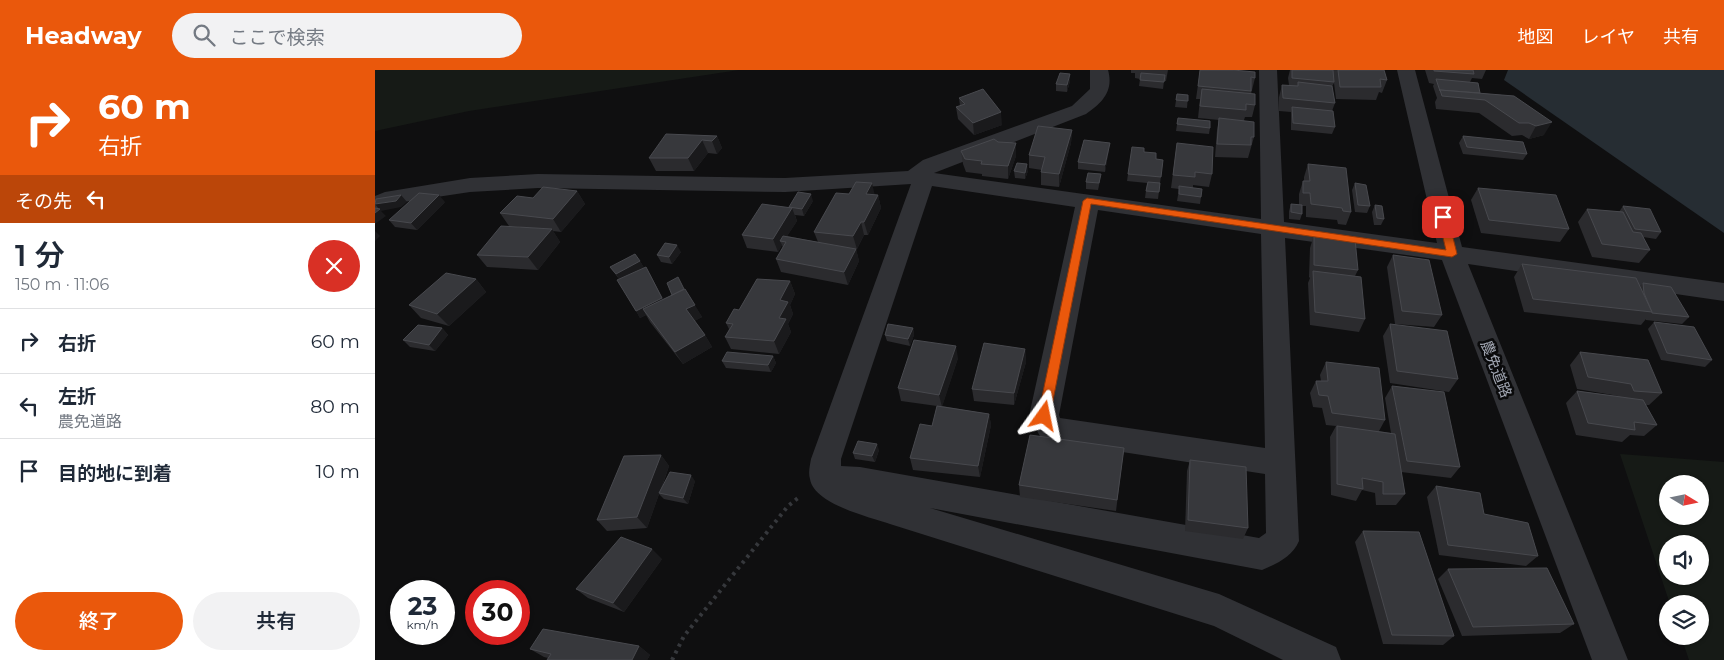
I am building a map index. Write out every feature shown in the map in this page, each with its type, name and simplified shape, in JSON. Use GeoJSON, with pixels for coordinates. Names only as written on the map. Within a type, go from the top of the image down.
{"type":"FeatureCollection","features":[{"type":"Feature","properties":{"kind":"street"},"geometry":{"type":"LineString","coordinates":[[825,479],[826,459],[917,193],[919,177],[931,165],[1079,110],[1096,98],[1102,86],[1099,70]]}},
{"type":"Feature","properties":{"kind":"street"},"geometry":{"type":"LineString","coordinates":[[825,479],[860,481],[1262,554],[1283,541],[1271,228],[1268,70]]}},
{"type":"Feature","properties":{"kind":"street","name":"農免道路"},"geometry":{"type":"LineString","coordinates":[[1406,70],[1452,254],[1610,660]]}},
{"type":"Feature","properties":{"kind":"street"},"geometry":{"type":"LineString","coordinates":[[375,204],[393,197],[470,185],[538,181],[785,185],[919,177],[1724,292]]}},
{"type":"Feature","properties":{"kind":"street"},"geometry":{"type":"LineString","coordinates":[[1087,201],[1044,416],[1051,429],[1279,463]]}},
{"type":"Feature","properties":{"kind":"street"},"geometry":{"type":"LineString","coordinates":[[825,479],[842,493],[890,510],[1219,611],[1323,660]]}},
{"type":"Feature","properties":{"kind":"path"},"geometry":{"type":"LineString","coordinates":[[672,660],[684,636],[788,506],[825,479]]}},
{"type":"Feature","properties":{"kind":"shaded area"},"geometry":{"type":"Polygon","coordinates":[[[375,70],[739,70],[469,111],[375,131],[375,70]]]}},
{"type":"Feature","properties":{"kind":"shaded area"},"geometry":{"type":"Polygon","coordinates":[[[1508,70],[1724,70],[1724,233],[1504,80],[1508,70]]]}},
{"type":"Feature","properties":{"kind":"shaded area"},"geometry":{"type":"Polygon","coordinates":[[[1620,454],[1724,462],[1724,660],[1689,660],[1684,645],[1709,645],[1709,595],[1667,595],[1664,585],[1709,585],[1709,535],[1659,535],[1659,571],[1620,454]]]}},
{"type":"Feature","properties":{"kind":"building"},"geometry":{"type":"Polygon","coordinates":[[[1200,70],[1255,72],[1255,78],[1251,77],[1251,91],[1198,86],[1200,70]]]}},
{"type":"Feature","properties":{"kind":"building"},"geometry":{"type":"Polygon","coordinates":[[[1292,70],[1333,70],[1334,82],[1292,78],[1292,70]]]}},
{"type":"Feature","properties":{"kind":"building"},"geometry":{"type":"Polygon","coordinates":[[[1338,70],[1384,70],[1387,80],[1380,79],[1381,87],[1340,87],[1338,70]]]}},
{"type":"Feature","properties":{"kind":"building"},"geometry":{"type":"Polygon","coordinates":[[[1473,70],[1474,74],[1434,71],[1473,70]]]}},
{"type":"Feature","properties":{"kind":"building"},"geometry":{"type":"Polygon","coordinates":[[[1060,73],[1070,74],[1067,85],[1056,84],[1060,73]]]}},
{"type":"Feature","properties":{"kind":"building"},"geometry":{"type":"Polygon","coordinates":[[[1141,73],[1165,75],[1164,82],[1140,80],[1141,73]]]}},
{"type":"Feature","properties":{"kind":"building"},"geometry":{"type":"Polygon","coordinates":[[[1436,79],[1478,83],[1480,93],[1440,91],[1436,79]]]}},
{"type":"Feature","properties":{"kind":"building"},"geometry":{"type":"Polygon","coordinates":[[[1298,82],[1332,86],[1335,103],[1283,98],[1282,85],[1298,86],[1298,82]]]}},
{"type":"Feature","properties":{"kind":"building"},"geometry":{"type":"Polygon","coordinates":[[[983,89],[1001,112],[973,123],[956,107],[965,104],[959,98],[983,89]]]}},
{"type":"Feature","properties":{"kind":"building"},"geometry":{"type":"Polygon","coordinates":[[[1202,89],[1255,94],[1255,105],[1246,104],[1246,110],[1200,106],[1202,89]]]}},
{"type":"Feature","properties":{"kind":"building"},"geometry":{"type":"Polygon","coordinates":[[[1440,90],[1514,96],[1552,122],[1536,126],[1529,123],[1519,123],[1485,100],[1442,96],[1440,90]]]}},
{"type":"Feature","properties":{"kind":"building"},"geometry":{"type":"Polygon","coordinates":[[[1177,94],[1188,95],[1188,101],[1176,100],[1177,94]]]}},
{"type":"Feature","properties":{"kind":"building"},"geometry":{"type":"Polygon","coordinates":[[[1292,107],[1333,111],[1335,127],[1293,123],[1292,107]]]}},
{"type":"Feature","properties":{"kind":"building"},"geometry":{"type":"Polygon","coordinates":[[[1178,118],[1210,121],[1210,128],[1177,124],[1178,118]]]}},
{"type":"Feature","properties":{"kind":"building"},"geometry":{"type":"Polygon","coordinates":[[[1219,118],[1254,122],[1254,137],[1251,137],[1251,145],[1217,144],[1219,118]]]}},
{"type":"Feature","properties":{"kind":"building"},"geometry":{"type":"Polygon","coordinates":[[[1038,126],[1072,130],[1059,174],[1041,172],[1045,157],[1029,155],[1038,126]]]}},
{"type":"Feature","properties":{"kind":"building"},"geometry":{"type":"Polygon","coordinates":[[[666,134],[717,136],[712,141],[702,140],[688,158],[649,158],[666,134]]]}},
{"type":"Feature","properties":{"kind":"building"},"geometry":{"type":"Polygon","coordinates":[[[1463,136],[1523,142],[1527,154],[1467,147],[1463,136]]]}},
{"type":"Feature","properties":{"kind":"building"},"geometry":{"type":"Polygon","coordinates":[[[994,139],[998,142],[1016,143],[1008,166],[981,164],[982,161],[965,159],[961,151],[994,139]]]}},
{"type":"Feature","properties":{"kind":"building"},"geometry":{"type":"Polygon","coordinates":[[[1084,140],[1110,143],[1105,165],[1078,162],[1084,140]]]}},
{"type":"Feature","properties":{"kind":"building"},"geometry":{"type":"Polygon","coordinates":[[[1177,143],[1213,147],[1212,174],[1195,172],[1195,177],[1173,175],[1177,143]]]}},
{"type":"Feature","properties":{"kind":"building"},"geometry":{"type":"Polygon","coordinates":[[[1132,147],[1144,148],[1144,152],[1156,153],[1156,159],[1163,160],[1161,177],[1128,174],[1132,147]]]}},
{"type":"Feature","properties":{"kind":"building"},"geometry":{"type":"Polygon","coordinates":[[[1017,163],[1027,164],[1025,173],[1014,171],[1017,163]]]}},
{"type":"Feature","properties":{"kind":"building"},"geometry":{"type":"Polygon","coordinates":[[[1308,164],[1346,168],[1351,212],[1343,211],[1342,208],[1311,204],[1310,193],[1303,193],[1303,181],[1310,181],[1308,164]]]}},
{"type":"Feature","properties":{"kind":"building"},"geometry":{"type":"Polygon","coordinates":[[[1088,173],[1101,174],[1099,183],[1086,182],[1088,173]]]}},
{"type":"Feature","properties":{"kind":"building"},"geometry":{"type":"Polygon","coordinates":[[[856,182],[872,183],[866,194],[878,195],[864,222],[861,222],[853,236],[814,232],[836,193],[849,194],[856,182]]]}},
{"type":"Feature","properties":{"kind":"building"},"geometry":{"type":"Polygon","coordinates":[[[1148,182],[1160,183],[1159,192],[1146,191],[1148,182]]]}},
{"type":"Feature","properties":{"kind":"building"},"geometry":{"type":"Polygon","coordinates":[[[1355,183],[1366,185],[1370,206],[1358,205],[1355,183]]]}},
{"type":"Feature","properties":{"kind":"building"},"geometry":{"type":"Polygon","coordinates":[[[1179,186],[1202,189],[1201,197],[1179,194],[1179,186]]]}},
{"type":"Feature","properties":{"kind":"building"},"geometry":{"type":"Polygon","coordinates":[[[543,187],[577,191],[553,219],[500,213],[517,196],[533,198],[543,187]]]}},
{"type":"Feature","properties":{"kind":"building"},"geometry":{"type":"Polygon","coordinates":[[[1478,188],[1556,195],[1569,229],[1489,220],[1478,188]]]}},
{"type":"Feature","properties":{"kind":"building"},"geometry":{"type":"Polygon","coordinates":[[[798,192],[811,194],[802,209],[789,207],[798,192]]]}},
{"type":"Feature","properties":{"kind":"building"},"geometry":{"type":"Polygon","coordinates":[[[419,193],[439,195],[411,223],[389,220],[419,193]]]}},
{"type":"Feature","properties":{"kind":"building"},"geometry":{"type":"Polygon","coordinates":[[[401,195],[396,201],[375,204],[376,199],[401,195]]]}},
{"type":"Feature","properties":{"kind":"building"},"geometry":{"type":"Polygon","coordinates":[[[762,204],[792,208],[773,239],[742,235],[762,204]]]}},
{"type":"Feature","properties":{"kind":"building"},"geometry":{"type":"Polygon","coordinates":[[[1291,204],[1302,205],[1302,214],[1291,212],[1291,204]]]}},
{"type":"Feature","properties":{"kind":"building"},"geometry":{"type":"Polygon","coordinates":[[[1375,205],[1382,206],[1384,219],[1377,218],[1375,205]]]}},
{"type":"Feature","properties":{"kind":"building"},"geometry":{"type":"Polygon","coordinates":[[[1623,206],[1650,209],[1661,232],[1635,229],[1623,206]]]}},
{"type":"Feature","properties":{"kind":"building"},"geometry":{"type":"Polygon","coordinates":[[[1587,209],[1623,212],[1633,232],[1641,233],[1650,250],[1602,244],[1587,209]]]}},
{"type":"Feature","properties":{"kind":"building"},"geometry":{"type":"Polygon","coordinates":[[[501,226],[552,229],[528,257],[477,255],[501,226]]]}},
{"type":"Feature","properties":{"kind":"building"},"geometry":{"type":"Polygon","coordinates":[[[1314,235],[1355,239],[1358,270],[1314,265],[1314,235]]]}},
{"type":"Feature","properties":{"kind":"building"},"geometry":{"type":"Polygon","coordinates":[[[783,236],[856,249],[844,272],[776,259],[786,242],[780,241],[783,236]]]}},
{"type":"Feature","properties":{"kind":"building"},"geometry":{"type":"Polygon","coordinates":[[[665,243],[677,245],[669,257],[657,255],[665,243]]]}},
{"type":"Feature","properties":{"kind":"building"},"geometry":{"type":"Polygon","coordinates":[[[635,254],[640,261],[616,274],[610,267],[635,254]]]}},
{"type":"Feature","properties":{"kind":"building"},"geometry":{"type":"Polygon","coordinates":[[[1393,255],[1429,260],[1442,315],[1402,311],[1393,255]]]}},
{"type":"Feature","properties":{"kind":"building"},"geometry":{"type":"Polygon","coordinates":[[[1522,264],[1636,278],[1652,312],[1533,299],[1522,264]]]}},
{"type":"Feature","properties":{"kind":"building"},"geometry":{"type":"Polygon","coordinates":[[[646,267],[662,298],[636,311],[617,280],[646,267]]]}},
{"type":"Feature","properties":{"kind":"building"},"geometry":{"type":"Polygon","coordinates":[[[1313,271],[1361,277],[1365,319],[1315,312],[1313,271]]]}},
{"type":"Feature","properties":{"kind":"building"},"geometry":{"type":"Polygon","coordinates":[[[446,273],[476,279],[437,314],[409,305],[446,273]]]}},
{"type":"Feature","properties":{"kind":"building"},"geometry":{"type":"Polygon","coordinates":[[[678,277],[684,289],[672,295],[667,283],[678,277]]]}},
{"type":"Feature","properties":{"kind":"building"},"geometry":{"type":"Polygon","coordinates":[[[757,279],[790,281],[780,300],[788,302],[779,318],[786,319],[774,341],[725,337],[733,324],[726,323],[734,309],[739,310],[757,279]]]}},
{"type":"Feature","properties":{"kind":"building"},"geometry":{"type":"Polygon","coordinates":[[[1643,283],[1671,287],[1689,317],[1652,313],[1644,293],[1643,283]]]}},
{"type":"Feature","properties":{"kind":"building"},"geometry":{"type":"Polygon","coordinates":[[[685,289],[695,305],[686,309],[705,335],[675,352],[643,309],[685,289]]]}},
{"type":"Feature","properties":{"kind":"building"},"geometry":{"type":"Polygon","coordinates":[[[1654,322],[1694,327],[1712,360],[1667,353],[1654,322]]]}},
{"type":"Feature","properties":{"kind":"building"},"geometry":{"type":"Polygon","coordinates":[[[888,324],[913,328],[908,339],[885,335],[888,324]]]}},
{"type":"Feature","properties":{"kind":"building"},"geometry":{"type":"Polygon","coordinates":[[[1390,324],[1447,331],[1458,379],[1397,371],[1390,324]]]}},
{"type":"Feature","properties":{"kind":"building"},"geometry":{"type":"Polygon","coordinates":[[[418,325],[442,328],[429,345],[403,340],[418,325]]]}},
{"type":"Feature","properties":{"kind":"building"},"geometry":{"type":"Polygon","coordinates":[[[914,340],[956,346],[939,395],[898,388],[914,340]]]}},
{"type":"Feature","properties":{"kind":"building"},"geometry":{"type":"Polygon","coordinates":[[[984,343],[1025,349],[1014,393],[972,389],[984,343]]]}},
{"type":"Feature","properties":{"kind":"building"},"geometry":{"type":"Polygon","coordinates":[[[727,352],[773,356],[768,365],[722,361],[727,352]]]}},
{"type":"Feature","properties":{"kind":"building"},"geometry":{"type":"Polygon","coordinates":[[[1580,352],[1648,360],[1662,393],[1634,391],[1631,384],[1588,377],[1580,352]]]}},
{"type":"Feature","properties":{"kind":"building"},"geometry":{"type":"Polygon","coordinates":[[[1326,362],[1379,368],[1385,420],[1332,413],[1328,396],[1319,395],[1316,381],[1328,381],[1326,362]]]}},
{"type":"Feature","properties":{"kind":"building"},"geometry":{"type":"Polygon","coordinates":[[[1392,386],[1444,392],[1460,467],[1407,461],[1392,386]]]}},
{"type":"Feature","properties":{"kind":"building"},"geometry":{"type":"Polygon","coordinates":[[[1577,391],[1643,400],[1657,425],[1634,422],[1635,430],[1588,423],[1577,391]]]}},
{"type":"Feature","properties":{"kind":"building"},"geometry":{"type":"Polygon","coordinates":[[[937,406],[989,414],[978,466],[910,458],[920,424],[932,426],[937,406]]]}},
{"type":"Feature","properties":{"kind":"building"},"geometry":{"type":"Polygon","coordinates":[[[1337,426],[1395,434],[1405,494],[1383,494],[1383,482],[1362,478],[1363,489],[1337,484],[1337,426]]]}},
{"type":"Feature","properties":{"kind":"building"},"geometry":{"type":"Polygon","coordinates":[[[1030,435],[1124,448],[1117,500],[1019,485],[1030,435]]]}},
{"type":"Feature","properties":{"kind":"building"},"geometry":{"type":"Polygon","coordinates":[[[858,441],[877,444],[872,456],[853,453],[858,441]]]}},
{"type":"Feature","properties":{"kind":"building"},"geometry":{"type":"Polygon","coordinates":[[[661,455],[637,517],[597,520],[624,456],[661,455]]]}},
{"type":"Feature","properties":{"kind":"building"},"geometry":{"type":"Polygon","coordinates":[[[1190,460],[1246,467],[1248,528],[1188,520],[1190,460]]]}},
{"type":"Feature","properties":{"kind":"building"},"geometry":{"type":"Polygon","coordinates":[[[670,472],[691,475],[683,498],[659,493],[670,472]]]}},
{"type":"Feature","properties":{"kind":"building"},"geometry":{"type":"Polygon","coordinates":[[[1436,486],[1480,493],[1484,514],[1528,523],[1538,556],[1448,545],[1436,486]]]}},
{"type":"Feature","properties":{"kind":"building"},"geometry":{"type":"Polygon","coordinates":[[[1363,531],[1419,532],[1454,636],[1392,635],[1363,531]]]}},
{"type":"Feature","properties":{"kind":"building"},"geometry":{"type":"Polygon","coordinates":[[[621,537],[652,549],[613,603],[576,589],[621,537]]]}},
{"type":"Feature","properties":{"kind":"building"},"geometry":{"type":"Polygon","coordinates":[[[1547,568],[1574,624],[1473,627],[1448,569],[1547,568]]]}},
{"type":"Feature","properties":{"kind":"building"},"geometry":{"type":"Polygon","coordinates":[[[543,629],[639,646],[632,660],[547,660],[551,654],[530,649],[543,629]]]}},
{"type":"Feature","properties":{"kind":"route"},"geometry":{"type":"LineString","coordinates":[[1044,416],[1087,201],[1452,254],[1443,217]]}}]}
